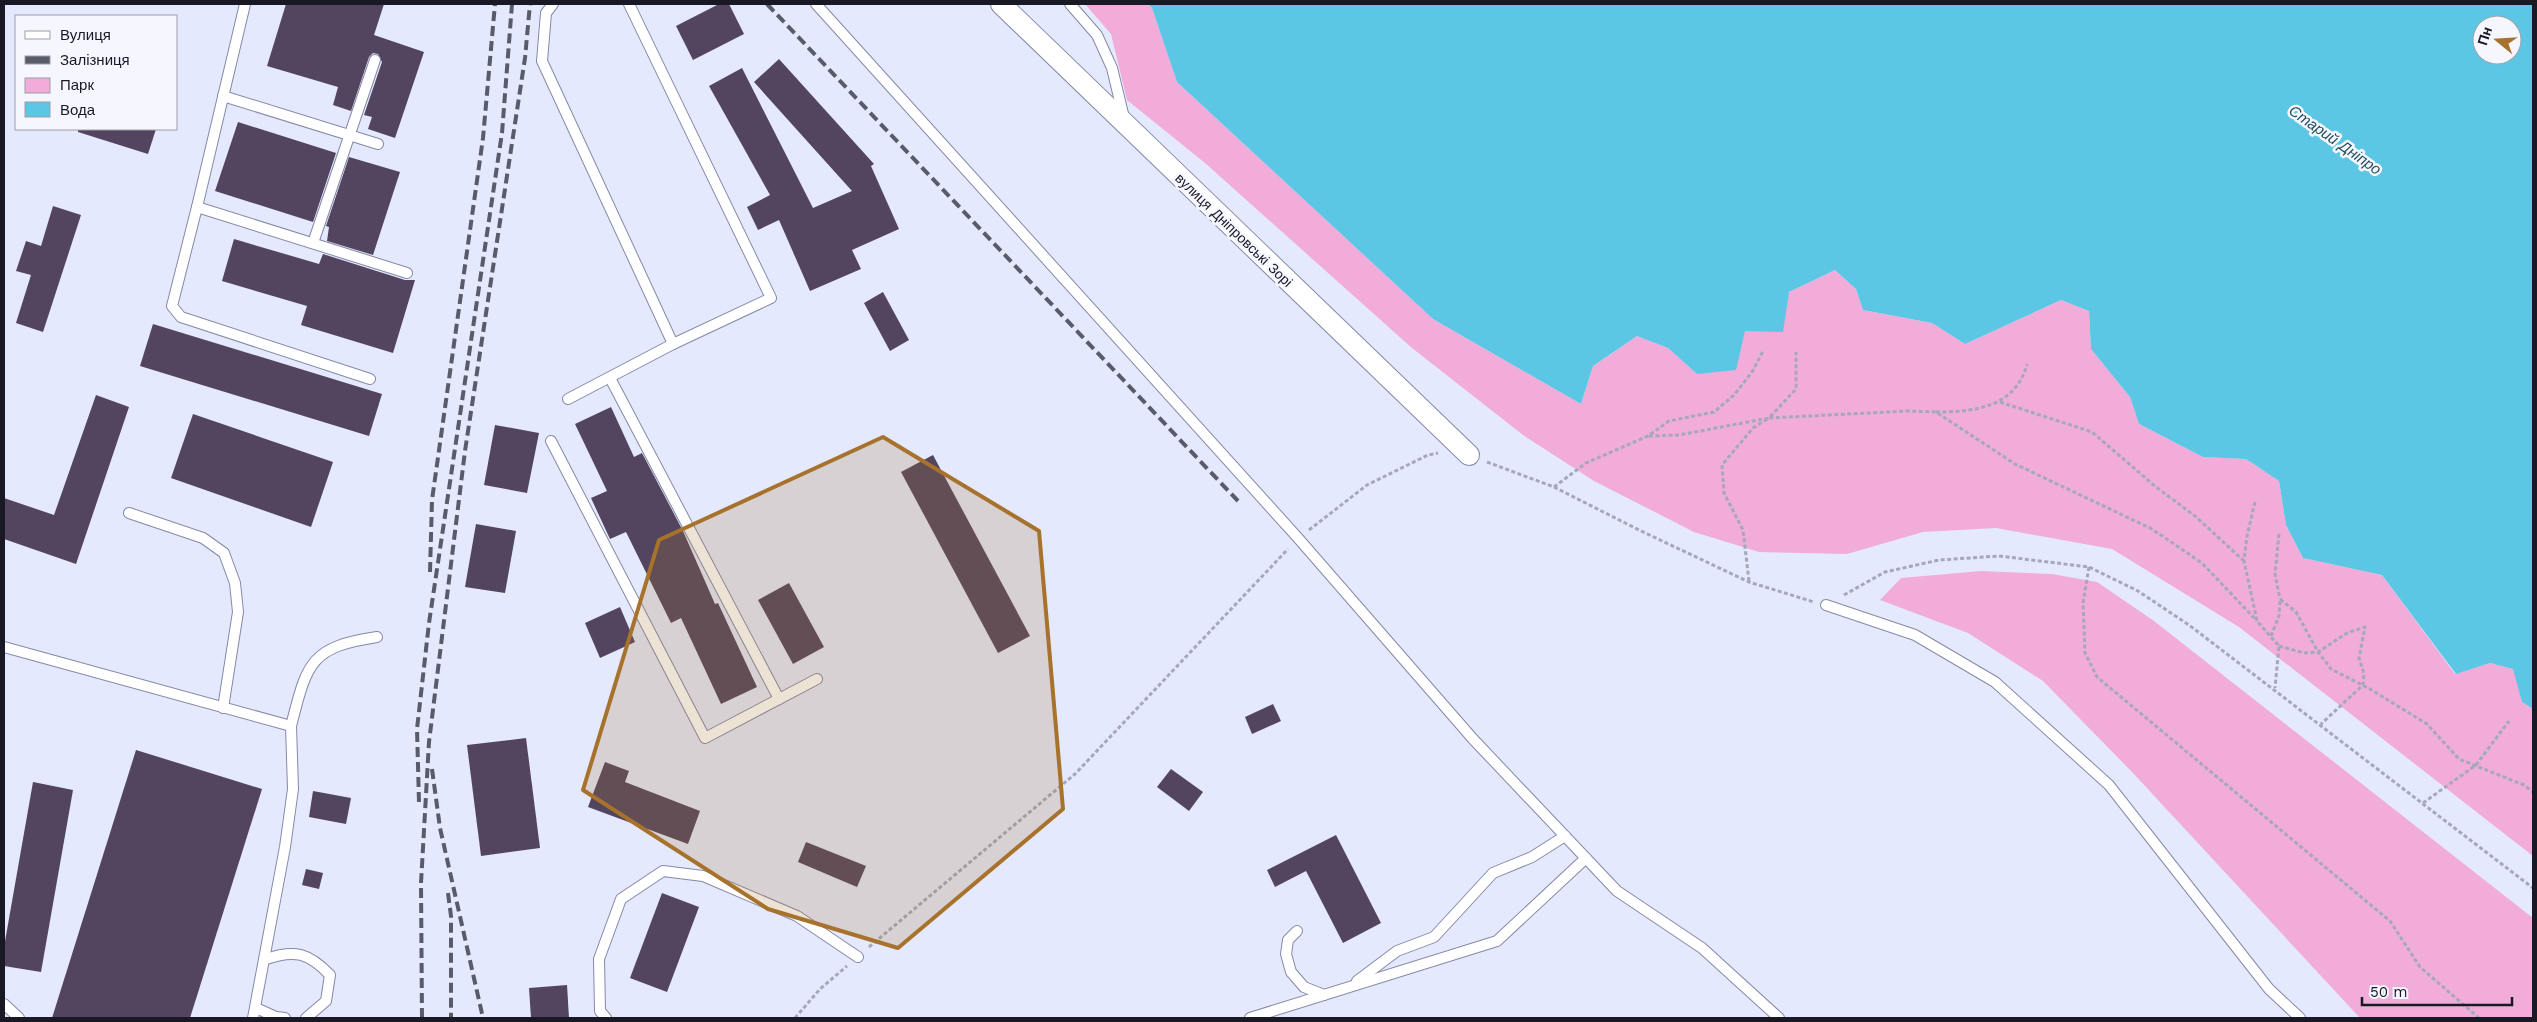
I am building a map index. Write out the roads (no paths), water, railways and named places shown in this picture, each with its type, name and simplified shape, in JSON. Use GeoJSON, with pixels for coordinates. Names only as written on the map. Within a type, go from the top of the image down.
{"type":"FeatureCollection","features":[{"type":"Feature","properties":{"kind":"street","name":"вулиця Дніпровські Зорі"},"geometry":{"type":"LineString","coordinates":[[1001,4],[1469,455]]}},
{"type":"Feature","properties":{"kind":"lane"},"geometry":{"type":"LineString","coordinates":[[245,4],[198,207],[172,302],[175,312],[181,317],[370,379]]}},
{"type":"Feature","properties":{"kind":"lane"},"geometry":{"type":"LineString","coordinates":[[553,4],[546,13],[542,61],[674,344]]}},
{"type":"Feature","properties":{"kind":"lane"},"geometry":{"type":"LineString","coordinates":[[568,399],[674,344],[771,298],[629,4]]}},
{"type":"Feature","properties":{"kind":"lane"},"geometry":{"type":"LineString","coordinates":[[816,4],[1298,538],[1473,739],[1564,836],[1617,891],[1702,948],[1779,1018]]}},
{"type":"Feature","properties":{"kind":"lane"},"geometry":{"type":"LineString","coordinates":[[1070,4],[1097,35],[1112,68],[1126,126]]}},
{"type":"Feature","properties":{"kind":"lane"},"geometry":{"type":"LineString","coordinates":[[313,243],[375,60]]}},
{"type":"Feature","properties":{"kind":"lane"},"geometry":{"type":"LineString","coordinates":[[223,96],[378,144]]}},
{"type":"Feature","properties":{"kind":"lane"},"geometry":{"type":"LineString","coordinates":[[198,207],[407,273]]}},
{"type":"Feature","properties":{"kind":"lane"},"geometry":{"type":"LineString","coordinates":[[610,378],[780,699]]}},
{"type":"Feature","properties":{"kind":"lane"},"geometry":{"type":"LineString","coordinates":[[551,441],[705,738],[817,679]]}},
{"type":"Feature","properties":{"kind":"lane"},"geometry":{"type":"LineString","coordinates":[[129,513],[203,538],[224,553],[235,583],[238,612],[223,708]]}},
{"type":"Feature","properties":{"kind":"lane"},"geometry":{"type":"LineString","coordinates":[[1826,605],[1915,635],[1995,682],[2109,785],[2269,989],[2300,1018]]}},
{"type":"Feature","properties":{"kind":"lane"},"geometry":{"type":"LineString","coordinates":[[285,1018],[255,1013],[266,959],[293,789],[290,726],[302,680],[323,651],[345,642],[377,637]]}},
{"type":"Feature","properties":{"kind":"lane"},"geometry":{"type":"LineString","coordinates":[[4,647],[290,726]]}},
{"type":"Feature","properties":{"kind":"lane"},"geometry":{"type":"LineString","coordinates":[[1350,987],[1397,951],[1434,937],[1493,874],[1532,857],[1564,836]]}},
{"type":"Feature","properties":{"kind":"lane"},"geometry":{"type":"LineString","coordinates":[[1250,1018],[1497,941],[1586,858]]}},
{"type":"Feature","properties":{"kind":"lane"},"geometry":{"type":"LineString","coordinates":[[606,1018],[600,1011],[600,959],[621,900],[663,871],[703,876],[797,916],[858,957]]}},
{"type":"Feature","properties":{"kind":"lane"},"geometry":{"type":"LineString","coordinates":[[1297,931],[1288,940],[1286,954],[1291,972],[1304,987],[1324,995]]}},
{"type":"Feature","properties":{"kind":"lane"},"geometry":{"type":"LineString","coordinates":[[266,959],[282,954],[300,955],[316,960],[330,975],[326,1000],[306,1018]]}},
{"type":"Feature","properties":{"kind":"lane"},"geometry":{"type":"LineString","coordinates":[[4,1004],[19,1018]]}},
{"type":"Feature","properties":{"kind":"water","name":"Старий Дніпро"},"geometry":{"type":"Polygon","coordinates":[[[1148,4],[2533,4],[2533,709],[2522,702],[2513,669],[2490,663],[2456,674],[2382,575],[2303,558],[2286,525],[2279,481],[2246,459],[2203,457],[2139,424],[2130,397],[2091,349],[2089,311],[2061,300],[1965,344],[1932,323],[1863,310],[1856,289],[1835,270],[1789,292],[1783,332],[1745,331],[1736,370],[1697,374],[1668,348],[1637,336],[1593,366],[1581,404],[1433,319],[1177,82],[1152,8],[1148,4]]]}},
{"type":"Feature","properties":{"kind":"railway"},"geometry":{"type":"LineString","coordinates":[[430,572],[432,500],[483,138],[495,4]]}},
{"type":"Feature","properties":{"kind":"railway"},"geometry":{"type":"LineString","coordinates":[[419,802],[417,729],[429,623],[502,133],[512,4]]}},
{"type":"Feature","properties":{"kind":"railway"},"geometry":{"type":"LineString","coordinates":[[422,1018],[421,883],[429,742],[465,451],[525,58],[530,4]]}},
{"type":"Feature","properties":{"kind":"railway"},"geometry":{"type":"LineString","coordinates":[[767,4],[1238,501]]}},
{"type":"Feature","properties":{"kind":"railway"},"geometry":{"type":"LineString","coordinates":[[432,769],[440,828],[483,1018]]}},
{"type":"Feature","properties":{"kind":"railway"},"geometry":{"type":"LineString","coordinates":[[448,893],[451,916],[451,1018]]}}]}
